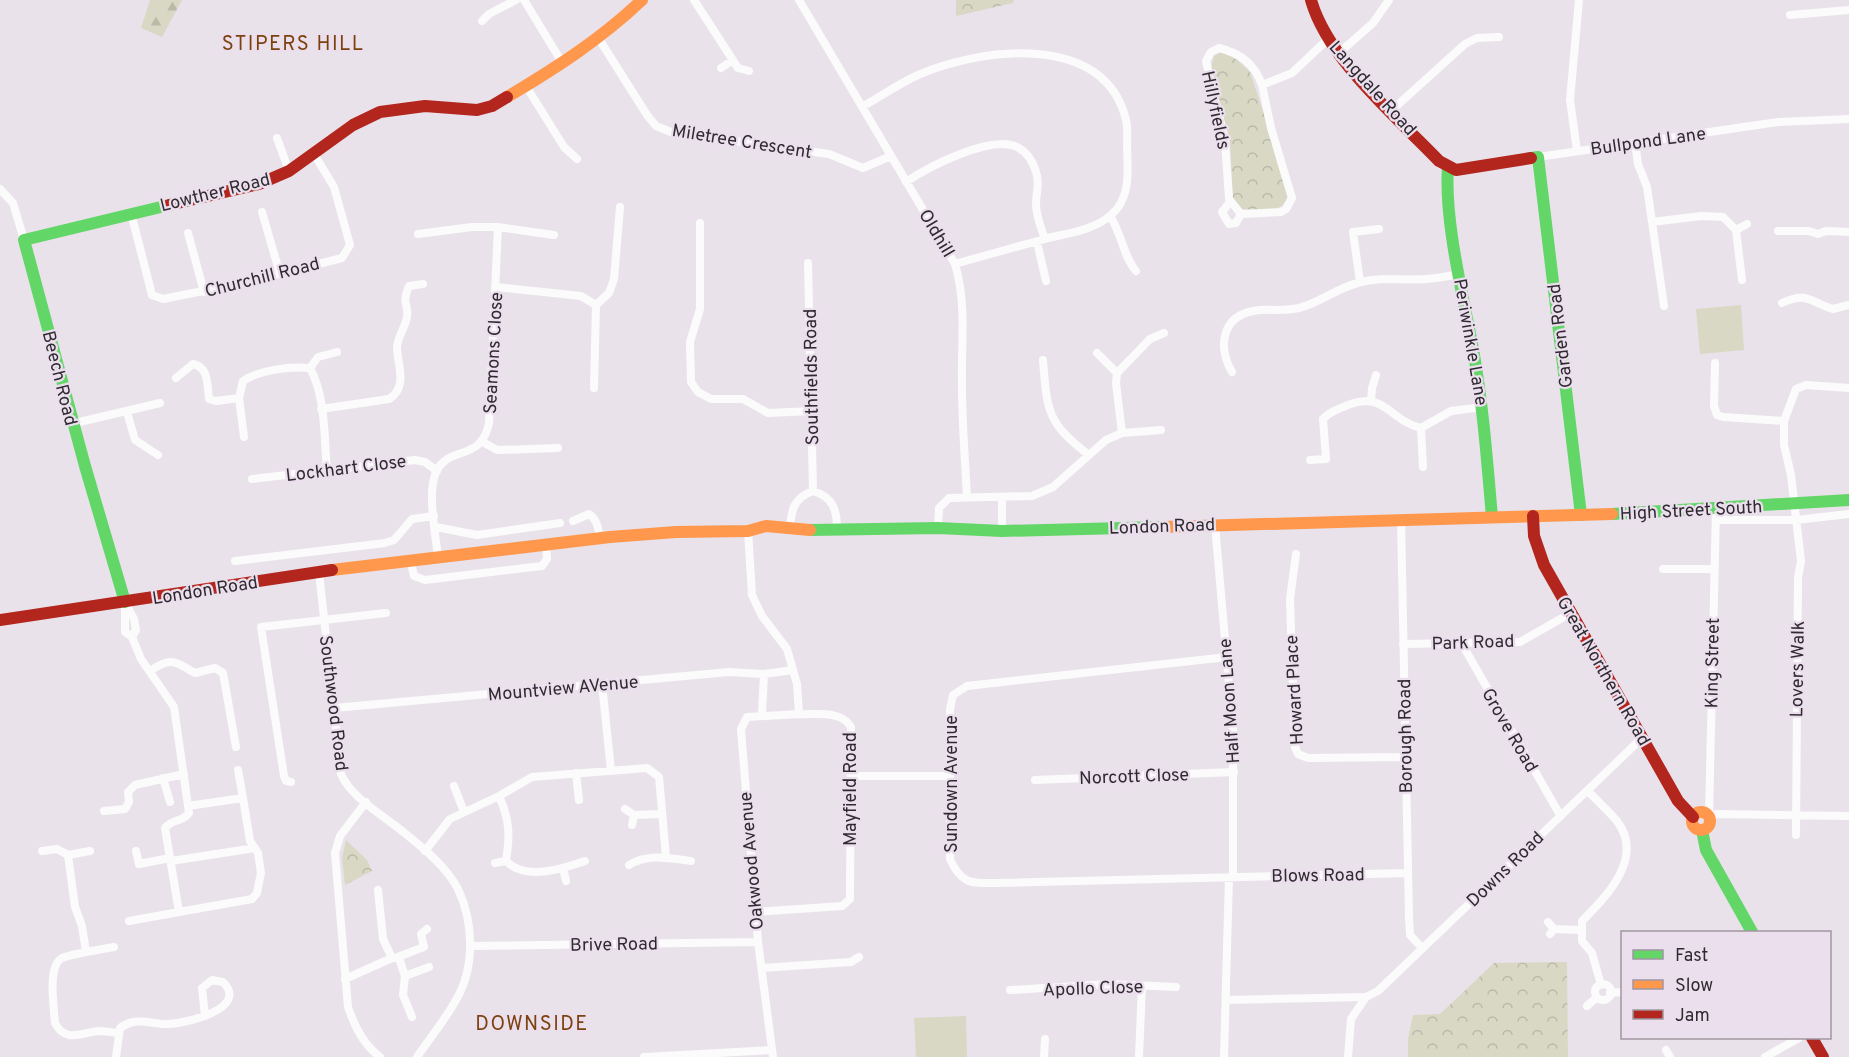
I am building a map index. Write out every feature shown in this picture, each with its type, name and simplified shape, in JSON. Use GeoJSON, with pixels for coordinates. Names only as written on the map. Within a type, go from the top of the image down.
{"type":"FeatureCollection","features":[{"type":"Feature","properties":{"kind":"street"},"geometry":{"type":"LineString","coordinates":[[482,21],[489,14],[516,0]]}},
{"type":"Feature","properties":{"kind":"street"},"geometry":{"type":"LineString","coordinates":[[524,0],[563,64]]}},
{"type":"Feature","properties":{"kind":"street","name":"Lowther Road"},"geometry":{"type":"LineString","coordinates":[[24,240],[259,184],[289,171],[353,125],[380,112],[425,106],[477,110],[492,106],[563,64],[599,39],[642,0]]}},
{"type":"Feature","properties":{"kind":"street"},"geometry":{"type":"LineString","coordinates":[[694,0],[738,68],[749,71]]}},
{"type":"Feature","properties":{"kind":"street","name":"Oldhill"},"geometry":{"type":"LineString","coordinates":[[799,0],[956,264],[962,290],[964,318],[962,382],[967,497]]}},
{"type":"Feature","properties":{"kind":"street","name":"Langdale Road"},"geometry":{"type":"LineString","coordinates":[[1311,0],[1311,7],[1328,39],[1439,161],[1448,167]]}},
{"type":"Feature","properties":{"kind":"street"},"geometry":{"type":"LineString","coordinates":[[1340,52],[1373,22],[1389,0]]}},
{"type":"Feature","properties":{"kind":"street"},"geometry":{"type":"LineString","coordinates":[[1577,151],[1570,100],[1579,0]]}},
{"type":"Feature","properties":{"kind":"street"},"geometry":{"type":"LineString","coordinates":[[1790,15],[1849,10]]}},
{"type":"Feature","properties":{"kind":"street"},"geometry":{"type":"LineString","coordinates":[[1392,110],[1465,44],[1477,38],[1500,37]]}},
{"type":"Feature","properties":{"kind":"street","name":"Miletree Crescent"},"geometry":{"type":"LineString","coordinates":[[599,39],[656,126],[671,132],[829,154],[863,168],[891,156]]}},
{"type":"Feature","properties":{"kind":"street"},"geometry":{"type":"LineString","coordinates":[[1262,85],[1292,73],[1328,39]]}},
{"type":"Feature","properties":{"kind":"street","name":"Hillyfields"},"geometry":{"type":"LineString","coordinates":[[1220,48],[1242,57],[1258,72],[1271,128],[1292,198],[1286,209],[1281,212],[1241,214],[1236,223],[1229,224],[1222,212],[1230,202],[1225,141],[1206,61],[1211,52],[1220,48]]}},
{"type":"Feature","properties":{"kind":"street"},"geometry":{"type":"LineString","coordinates":[[862,107],[917,75],[957,62],[1006,54],[1039,53],[1072,60],[1095,72],[1112,89],[1126,120],[1127,184],[1125,195],[1110,216],[1096,225],[956,264]]}},
{"type":"Feature","properties":{"kind":"street"},"geometry":{"type":"LineString","coordinates":[[721,68],[733,60]]}},
{"type":"Feature","properties":{"kind":"street"},"geometry":{"type":"LineString","coordinates":[[526,86],[564,147],[577,159]]}},
{"type":"Feature","properties":{"kind":"street","name":"Bullpond Lane"},"geometry":{"type":"LineString","coordinates":[[1448,167],[1456,170],[1778,122],[1849,119]]}},
{"type":"Feature","properties":{"kind":"street"},"geometry":{"type":"LineString","coordinates":[[278,138],[289,171]]}},
{"type":"Feature","properties":{"kind":"street"},"geometry":{"type":"LineString","coordinates":[[1635,142],[1638,164],[1647,187],[1664,306]]}},
{"type":"Feature","properties":{"kind":"street"},"geometry":{"type":"LineString","coordinates":[[906,182],[925,168],[984,146],[1002,144],[1017,146],[1029,156],[1037,175],[1037,215],[1047,281]]}},
{"type":"Feature","properties":{"kind":"street","name":"Churchill Road"},"geometry":{"type":"LineString","coordinates":[[131,213],[152,295],[163,300],[342,258],[350,245],[333,187],[314,154]]}},
{"type":"Feature","properties":{"kind":"street","name":"Garden Road"},"geometry":{"type":"LineString","coordinates":[[1538,157],[1581,515]]}},
{"type":"Feature","properties":{"kind":"street","name":"Periwinkle Lane"},"geometry":{"type":"LineString","coordinates":[[1448,167],[1447,181],[1459,274],[1483,407],[1492,517]]}},
{"type":"Feature","properties":{"kind":"street","name":"Beech Road"},"geometry":{"type":"LineString","coordinates":[[0,189],[13,203],[71,424],[116,571],[117,584],[125,602]]}},
{"type":"Feature","properties":{"kind":"street"},"geometry":{"type":"LineString","coordinates":[[1230,202],[1241,214]]}},
{"type":"Feature","properties":{"kind":"street"},"geometry":{"type":"LineString","coordinates":[[594,388],[596,305],[609,293],[614,279],[620,207]]}},
{"type":"Feature","properties":{"kind":"street"},"geometry":{"type":"LineString","coordinates":[[262,212],[280,274]]}},
{"type":"Feature","properties":{"kind":"street"},"geometry":{"type":"LineString","coordinates":[[1110,216],[1116,226],[1129,263],[1136,271]]}},
{"type":"Feature","properties":{"kind":"street"},"geometry":{"type":"LineString","coordinates":[[1652,222],[1701,216],[1723,218],[1736,230],[1742,280]]}},
{"type":"Feature","properties":{"kind":"street"},"geometry":{"type":"LineString","coordinates":[[700,223],[700,309],[690,342],[691,382],[698,392],[711,399],[743,399],[768,412],[812,411]]}},
{"type":"Feature","properties":{"kind":"street"},"geometry":{"type":"LineString","coordinates":[[1736,230],[1747,224]]}},
{"type":"Feature","properties":{"kind":"street"},"geometry":{"type":"LineString","coordinates":[[418,234],[472,227],[498,227],[554,234]]}},
{"type":"Feature","properties":{"kind":"street","name":"Seamons Close"},"geometry":{"type":"LineString","coordinates":[[481,441],[489,423],[498,227]]}},
{"type":"Feature","properties":{"kind":"street"},"geometry":{"type":"LineString","coordinates":[[1360,282],[1353,232],[1379,229]]}},
{"type":"Feature","properties":{"kind":"street"},"geometry":{"type":"LineString","coordinates":[[1779,231],[1809,231],[1818,234],[1826,231],[1849,232]]}},
{"type":"Feature","properties":{"kind":"street"},"geometry":{"type":"LineString","coordinates":[[188,233],[204,292]]}},
{"type":"Feature","properties":{"kind":"street","name":"Southfields Road"},"geometry":{"type":"LineString","coordinates":[[808,263],[813,491]]}},
{"type":"Feature","properties":{"kind":"street"},"geometry":{"type":"LineString","coordinates":[[1232,372],[1226,361],[1222,343],[1228,326],[1239,315],[1254,310],[1278,312],[1302,308],[1337,290],[1360,282],[1388,278],[1426,279],[1459,274]]}},
{"type":"Feature","properties":{"kind":"street"},"geometry":{"type":"LineString","coordinates":[[321,409],[389,399],[398,394],[401,383],[397,346],[407,315],[403,299],[409,286],[423,284]]}},
{"type":"Feature","properties":{"kind":"street"},"geometry":{"type":"LineString","coordinates":[[496,287],[581,296],[596,305]]}},
{"type":"Feature","properties":{"kind":"street"},"geometry":{"type":"LineString","coordinates":[[1782,303],[1796,296],[1807,297],[1833,309],[1849,305]]}},
{"type":"Feature","properties":{"kind":"street"},"geometry":{"type":"LineString","coordinates":[[1302,308],[1305,318]]}},
{"type":"Feature","properties":{"kind":"street"},"geometry":{"type":"LineString","coordinates":[[1122,433],[1116,383],[1117,373],[1150,339],[1164,333]]}},
{"type":"Feature","properties":{"kind":"street"},"geometry":{"type":"LineString","coordinates":[[310,368],[318,357],[337,352]]}},
{"type":"Feature","properties":{"kind":"street"},"geometry":{"type":"LineString","coordinates":[[1097,353],[1117,373]]}},
{"type":"Feature","properties":{"kind":"street"},"geometry":{"type":"LineString","coordinates":[[1043,360],[1050,415],[1065,437],[1089,456]]}},
{"type":"Feature","properties":{"kind":"street"},"geometry":{"type":"LineString","coordinates":[[1715,363],[1714,406],[1717,415],[1723,417],[1784,421],[1796,389],[1806,385],[1849,388]]}},
{"type":"Feature","properties":{"kind":"street"},"geometry":{"type":"LineString","coordinates":[[176,378],[193,364],[199,365],[205,371],[209,399],[239,398]]}},
{"type":"Feature","properties":{"kind":"street"},"geometry":{"type":"LineString","coordinates":[[244,437],[239,398],[243,381],[250,375],[300,367],[310,368]]}},
{"type":"Feature","properties":{"kind":"street"},"geometry":{"type":"LineString","coordinates":[[310,368],[316,378],[327,470]]}},
{"type":"Feature","properties":{"kind":"street"},"geometry":{"type":"LineString","coordinates":[[1371,401],[1371,387],[1376,375]]}},
{"type":"Feature","properties":{"kind":"street"},"geometry":{"type":"LineString","coordinates":[[1310,460],[1326,459],[1323,419],[1329,413],[1357,402],[1371,401],[1390,408],[1410,426],[1421,428],[1431,425],[1451,411],[1483,407]]}},
{"type":"Feature","properties":{"kind":"street"},"geometry":{"type":"LineString","coordinates":[[71,424],[160,404]]}},
{"type":"Feature","properties":{"kind":"street"},"geometry":{"type":"LineString","coordinates":[[127,411],[135,440],[158,455]]}},
{"type":"Feature","properties":{"kind":"street","name":"Lovers Walk"},"geometry":{"type":"LineString","coordinates":[[1784,421],[1784,445],[1791,475],[1801,561],[1796,836]]}},
{"type":"Feature","properties":{"kind":"street"},"geometry":{"type":"LineString","coordinates":[[1421,428],[1423,467]]}},
{"type":"Feature","properties":{"kind":"street"},"geometry":{"type":"LineString","coordinates":[[938,528],[939,508],[949,498],[1032,496],[1053,487],[1106,440],[1122,433],[1161,430]]}},
{"type":"Feature","properties":{"kind":"street"},"geometry":{"type":"LineString","coordinates":[[438,558],[433,484],[437,471],[452,456],[472,451],[481,441],[497,450],[558,448]]}},
{"type":"Feature","properties":{"kind":"street","name":"Lockhart Close"},"geometry":{"type":"LineString","coordinates":[[252,479],[415,460],[425,462],[437,471]]}},
{"type":"Feature","properties":{"kind":"street"},"geometry":{"type":"LineString","coordinates":[[790,530],[794,504],[801,496],[813,491],[822,494],[834,506],[837,529]]}},
{"type":"Feature","properties":{"kind":"street"},"geometry":{"type":"LineString","coordinates":[[1002,498],[1002,531]]}},
{"type":"Feature","properties":{"kind":"street","name":"High Street South"},"geometry":{"type":"LineString","coordinates":[[1533,516],[1716,514],[1793,503],[1849,500]]}},
{"type":"Feature","properties":{"kind":"street"},"geometry":{"type":"LineString","coordinates":[[573,521],[590,514],[597,524],[600,538]]}},
{"type":"Feature","properties":{"kind":"street"},"geometry":{"type":"LineString","coordinates":[[1716,514],[1796,520],[1849,514]]}},
{"type":"Feature","properties":{"kind":"street","name":"King Street"},"geometry":{"type":"LineString","coordinates":[[1709,817],[1716,514]]}},
{"type":"Feature","properties":{"kind":"street","name":"London Road"},"geometry":{"type":"LineString","coordinates":[[235,561],[385,543],[394,540],[412,519],[434,516]]}},
{"type":"Feature","properties":{"kind":"street","name":"London Road"},"geometry":{"type":"LineString","coordinates":[[0,620],[319,572],[411,563],[600,538],[676,532],[748,531],[772,538],[790,530],[938,528],[1002,531],[1533,516]]}},
{"type":"Feature","properties":{"kind":"street","name":"Great Northern Road"},"geometry":{"type":"LineString","coordinates":[[1533,516],[1534,536],[1544,565],[1678,801],[1694,817],[1693,825],[1702,830],[1706,850],[1751,931]]}},
{"type":"Feature","properties":{"kind":"street","name":"Borough Road"},"geometry":{"type":"LineString","coordinates":[[1401,519],[1410,935],[1422,948]]}},
{"type":"Feature","properties":{"kind":"street"},"geometry":{"type":"LineString","coordinates":[[436,527],[477,535],[560,523]]}},
{"type":"Feature","properties":{"kind":"street","name":"Half Moon Lane"},"geometry":{"type":"LineString","coordinates":[[1215,525],[1227,657],[1233,772],[1224,1057]]}},
{"type":"Feature","properties":{"kind":"street"},"geometry":{"type":"LineString","coordinates":[[748,531],[752,595],[762,616],[787,649],[797,684],[799,714],[762,714],[764,674]]}},
{"type":"Feature","properties":{"kind":"street"},"geometry":{"type":"LineString","coordinates":[[411,563],[414,576],[424,580],[542,566],[547,559],[546,546]]}},
{"type":"Feature","properties":{"kind":"street","name":"Howard Place"},"geometry":{"type":"LineString","coordinates":[[1296,554],[1290,599],[1298,754],[1308,758],[1405,757]]}},
{"type":"Feature","properties":{"kind":"street"},"geometry":{"type":"LineString","coordinates":[[1663,569],[1714,569]]}},
{"type":"Feature","properties":{"kind":"street","name":"Southwood Road"},"geometry":{"type":"LineString","coordinates":[[319,572],[342,774],[351,789],[425,851],[445,871],[458,890],[466,919],[470,964],[457,1000],[417,1057]]}},
{"type":"Feature","properties":{"kind":"street"},"geometry":{"type":"LineString","coordinates":[[125,602],[125,632],[132,637],[141,659],[174,707],[189,813],[185,818],[170,822],[165,828],[179,912]]}},
{"type":"Feature","properties":{"kind":"street"},"geometry":{"type":"LineString","coordinates":[[291,782],[286,781],[284,776],[261,627],[324,622],[386,613]]}},
{"type":"Feature","properties":{"kind":"street","name":"Park Road"},"geometry":{"type":"LineString","coordinates":[[1403,644],[1520,642],[1571,613]]}},
{"type":"Feature","properties":{"kind":"street","name":"Grove Road"},"geometry":{"type":"LineString","coordinates":[[1461,644],[1560,815]]}},
{"type":"Feature","properties":{"kind":"street","name":"Sundown Avenue"},"geometry":{"type":"LineString","coordinates":[[1227,657],[967,686],[953,695],[950,709],[950,859],[957,875],[971,883],[1231,877]]}},
{"type":"Feature","properties":{"kind":"street"},"geometry":{"type":"LineString","coordinates":[[150,671],[172,661],[186,665],[195,673],[215,668],[223,673],[236,747]]}},
{"type":"Feature","properties":{"kind":"street","name":"Mountview AVenue"},"geometry":{"type":"LineString","coordinates":[[334,708],[729,672],[764,674],[793,670]]}},
{"type":"Feature","properties":{"kind":"street"},"geometry":{"type":"LineString","coordinates":[[602,684],[611,771]]}},
{"type":"Feature","properties":{"kind":"street","name":"Oakwood Avenue"},"geometry":{"type":"LineString","coordinates":[[762,714],[747,717],[741,729],[755,912],[772,1054]]}},
{"type":"Feature","properties":{"kind":"street","name":"Mayfield Road"},"geometry":{"type":"LineString","coordinates":[[755,912],[842,906],[850,899],[851,727],[847,720],[838,715],[799,714]]}},
{"type":"Feature","properties":{"kind":"street","name":"Downs Road"},"geometry":{"type":"LineString","coordinates":[[1366,997],[1378,992],[1642,738]]}},
{"type":"Feature","properties":{"kind":"street"},"geometry":{"type":"LineString","coordinates":[[425,851],[450,819],[500,796],[532,777],[647,768],[659,777],[666,857]]}},
{"type":"Feature","properties":{"kind":"street"},"geometry":{"type":"LineString","coordinates":[[129,921],[252,899],[257,893],[261,873],[255,849],[250,841],[238,770]]}},
{"type":"Feature","properties":{"kind":"street","name":"Norcott Close"},"geometry":{"type":"LineString","coordinates":[[1035,780],[1233,772]]}},
{"type":"Feature","properties":{"kind":"street"},"geometry":{"type":"LineString","coordinates":[[576,773],[579,800]]}},
{"type":"Feature","properties":{"kind":"street"},"geometry":{"type":"LineString","coordinates":[[104,811],[125,808],[131,787],[184,774]]}},
{"type":"Feature","properties":{"kind":"street"},"geometry":{"type":"LineString","coordinates":[[851,776],[949,776]]}},
{"type":"Feature","properties":{"kind":"street"},"geometry":{"type":"LineString","coordinates":[[163,778],[170,802]]}},
{"type":"Feature","properties":{"kind":"street"},"geometry":{"type":"LineString","coordinates":[[454,786],[464,812]]}},
{"type":"Feature","properties":{"kind":"street"},"geometry":{"type":"LineString","coordinates":[[1588,791],[1618,823],[1624,837],[1625,855],[1622,871],[1612,890],[1582,921],[1580,930],[1582,941],[1595,962],[1601,985]]}},
{"type":"Feature","properties":{"kind":"street"},"geometry":{"type":"LineString","coordinates":[[500,796],[509,817],[510,832],[506,861]]}},
{"type":"Feature","properties":{"kind":"street"},"geometry":{"type":"LineString","coordinates":[[188,806],[243,798]]}},
{"type":"Feature","properties":{"kind":"street"},"geometry":{"type":"LineString","coordinates":[[366,802],[340,836],[334,853],[348,1007],[356,1029],[371,1050],[380,1057]]}},
{"type":"Feature","properties":{"kind":"street"},"geometry":{"type":"LineString","coordinates":[[626,809],[634,815],[661,814]]}},
{"type":"Feature","properties":{"kind":"street"},"geometry":{"type":"LineString","coordinates":[[1694,817],[1701,812],[1709,817]]}},
{"type":"Feature","properties":{"kind":"street"},"geometry":{"type":"LineString","coordinates":[[1709,817],[1718,814],[1849,816]]}},
{"type":"Feature","properties":{"kind":"street"},"geometry":{"type":"LineString","coordinates":[[632,825],[634,815]]}},
{"type":"Feature","properties":{"kind":"street"},"geometry":{"type":"LineString","coordinates":[[1702,830],[1709,826],[1709,817]]}},
{"type":"Feature","properties":{"kind":"street"},"geometry":{"type":"LineString","coordinates":[[42,851],[57,849],[68,855],[90,851]]}},
{"type":"Feature","properties":{"kind":"street"},"geometry":{"type":"LineString","coordinates":[[136,850],[139,864],[255,849]]}},
{"type":"Feature","properties":{"kind":"street"},"geometry":{"type":"LineString","coordinates":[[68,855],[75,907],[82,926],[87,952]]}},
{"type":"Feature","properties":{"kind":"street"},"geometry":{"type":"LineString","coordinates":[[629,865],[638,859],[666,857],[691,861]]}},
{"type":"Feature","properties":{"kind":"street"},"geometry":{"type":"LineString","coordinates":[[495,863],[506,861]]}},
{"type":"Feature","properties":{"kind":"street"},"geometry":{"type":"LineString","coordinates":[[506,861],[514,869],[525,872],[563,868],[585,861]]}},
{"type":"Feature","properties":{"kind":"street"},"geometry":{"type":"LineString","coordinates":[[563,868],[566,881]]}},
{"type":"Feature","properties":{"kind":"street","name":"Blows Road"},"geometry":{"type":"LineString","coordinates":[[1231,877],[1407,873]]}},
{"type":"Feature","properties":{"kind":"street"},"geometry":{"type":"LineString","coordinates":[[378,890],[384,939],[405,976],[403,995],[412,1017]]}},
{"type":"Feature","properties":{"kind":"street"},"geometry":{"type":"LineString","coordinates":[[345,979],[424,947],[422,934],[427,929]]}},
{"type":"Feature","properties":{"kind":"street"},"geometry":{"type":"LineString","coordinates":[[1550,929],[1580,930]]}},
{"type":"Feature","properties":{"kind":"street","name":"Brive Road"},"geometry":{"type":"LineString","coordinates":[[470,946],[758,942]]}},
{"type":"Feature","properties":{"kind":"street"},"geometry":{"type":"LineString","coordinates":[[114,947],[62,958],[55,964],[53,974],[55,1023],[59,1031],[71,1037],[98,1031],[117,1033]]}},
{"type":"Feature","properties":{"kind":"street"},"geometry":{"type":"LineString","coordinates":[[762,968],[851,962],[859,957]]}},
{"type":"Feature","properties":{"kind":"street"},"geometry":{"type":"LineString","coordinates":[[405,976],[429,967]]}},
{"type":"Feature","properties":{"kind":"street","name":"Apollo Close"},"geometry":{"type":"LineString","coordinates":[[1010,990],[1108,984],[1176,987]]}},
{"type":"Feature","properties":{"kind":"street"},"geometry":{"type":"LineString","coordinates":[[1597,997],[1596,989],[1601,985],[1608,986],[1610,993]]}},
{"type":"Feature","properties":{"kind":"street"},"geometry":{"type":"LineString","coordinates":[[1139,1057],[1142,986]]}},
{"type":"Feature","properties":{"kind":"street"},"geometry":{"type":"LineString","coordinates":[[1597,997],[1605,999],[1610,993],[1621,992]]}},
{"type":"Feature","properties":{"kind":"street"},"geometry":{"type":"LineString","coordinates":[[1227,1000],[1366,997]]}},
{"type":"Feature","properties":{"kind":"street"},"geometry":{"type":"LineString","coordinates":[[1348,1057],[1351,1020],[1366,997]]}},
{"type":"Feature","properties":{"kind":"street"},"geometry":{"type":"LineString","coordinates":[[1587,1006],[1597,997]]}},
{"type":"Feature","properties":{"kind":"street"},"geometry":{"type":"LineString","coordinates":[[116,1057],[117,1033],[120,1028],[135,1022],[167,1024],[205,1016]]}},
{"type":"Feature","properties":{"kind":"street"},"geometry":{"type":"LineString","coordinates":[[1765,1057],[1797,1039]]}},
{"type":"Feature","properties":{"kind":"street"},"geometry":{"type":"LineString","coordinates":[[1813,1039],[1823,1057]]}},
{"type":"Feature","properties":{"kind":"street"},"geometry":{"type":"LineString","coordinates":[[1044,1057],[1045,1040]]}},
{"type":"Feature","properties":{"kind":"street"},"geometry":{"type":"LineString","coordinates":[[644,1057],[772,1054]]}},
{"type":"Feature","properties":{"kind":"green space"},"geometry":{"type":"Polygon","coordinates":[[[150,0],[182,0],[162,37],[141,28],[150,0]]]}},
{"type":"Feature","properties":{"kind":"green space"},"geometry":{"type":"Polygon","coordinates":[[[956,0],[1014,0],[1013,3],[956,16],[956,0]]]}},
{"type":"Feature","properties":{"kind":"green space"},"geometry":{"type":"Polygon","coordinates":[[[1222,52],[1233,56],[1250,72],[1287,183],[1285,201],[1275,209],[1241,209],[1233,198],[1230,141],[1211,69],[1214,56],[1222,52]]]}},
{"type":"Feature","properties":{"kind":"green space"},"geometry":{"type":"Polygon","coordinates":[[[1741,305],[1744,350],[1700,354],[1696,309],[1741,305]]]}},
{"type":"Feature","properties":{"kind":"green space"},"geometry":{"type":"Polygon","coordinates":[[[346,840],[367,860],[372,871],[345,885],[342,858],[346,840]]]}},
{"type":"Feature","properties":{"kind":"green space"},"geometry":{"type":"Polygon","coordinates":[[[1567,962],[1568,1057],[1408,1057],[1408,1039],[1413,1015],[1440,1014],[1494,963],[1567,962]]]}},
{"type":"Feature","properties":{"kind":"green space"},"geometry":{"type":"Polygon","coordinates":[[[966,1016],[967,1057],[916,1057],[914,1018],[966,1016]]]}},
{"type":"Feature","properties":{"kind":"traffic: fast"},"geometry":{"type":"LineString","coordinates":[[1531,158],[1538,157],[1581,515]]}},
{"type":"Feature","properties":{"kind":"traffic: fast"},"geometry":{"type":"LineString","coordinates":[[1448,167],[1452,234],[1479,391],[1492,517]]}},
{"type":"Feature","properties":{"kind":"traffic: fast"},"geometry":{"type":"LineString","coordinates":[[125,602],[85,466],[24,240],[169,205]]}},
{"type":"Feature","properties":{"kind":"traffic: fast"},"geometry":{"type":"LineString","coordinates":[[1612,514],[1849,500]]}},
{"type":"Feature","properties":{"kind":"traffic: fast"},"geometry":{"type":"LineString","coordinates":[[810,530],[938,528],[1002,531],[1162,527]]}},
{"type":"Feature","properties":{"kind":"traffic: fast"},"geometry":{"type":"LineString","coordinates":[[1702,830],[1706,850],[1751,931]]}},
{"type":"Feature","properties":{"kind":"traffic: slow"},"geometry":{"type":"LineString","coordinates":[[507,97],[578,52],[642,0]]}},
{"type":"Feature","properties":{"kind":"traffic: slow"},"geometry":{"type":"LineString","coordinates":[[1162,527],[1612,514]]}},
{"type":"Feature","properties":{"kind":"traffic: slow"},"geometry":{"type":"LineString","coordinates":[[332,570],[610,537],[676,532],[748,531],[766,526],[810,530]]}},
{"type":"Feature","properties":{"kind":"traffic: slow"},"geometry":{"type":"LineString","coordinates":[[1701,812],[1707,815],[1710,821],[1707,827],[1701,830],[1695,827],[1692,821],[1695,815],[1701,812]]}},
{"type":"Feature","properties":{"kind":"traffic: jam"},"geometry":{"type":"LineString","coordinates":[[1311,0],[1332,44],[1348,66],[1439,161],[1456,170],[1531,158]]}},
{"type":"Feature","properties":{"kind":"traffic: jam"},"geometry":{"type":"LineString","coordinates":[[169,205],[259,184],[289,171],[353,125],[380,112],[425,106],[477,110],[492,106],[507,97]]}},
{"type":"Feature","properties":{"kind":"traffic: jam"},"geometry":{"type":"LineString","coordinates":[[1533,516],[1534,536],[1544,565],[1678,801],[1693,817]]}},
{"type":"Feature","properties":{"kind":"traffic: jam"},"geometry":{"type":"LineString","coordinates":[[0,620],[332,570]]}},
{"type":"Feature","properties":{"kind":"traffic: jam"},"geometry":{"type":"LineString","coordinates":[[1813,1039],[1823,1057]]}},
{"type":"Feature","properties":{"kind":"district","name":"STIPERS HILL"},"geometry":{"type":"Point","coordinates":[293,43]}},
{"type":"Feature","properties":{"kind":"district","name":"DOWNSIDE"},"geometry":{"type":"Point","coordinates":[532,1023]}}]}
